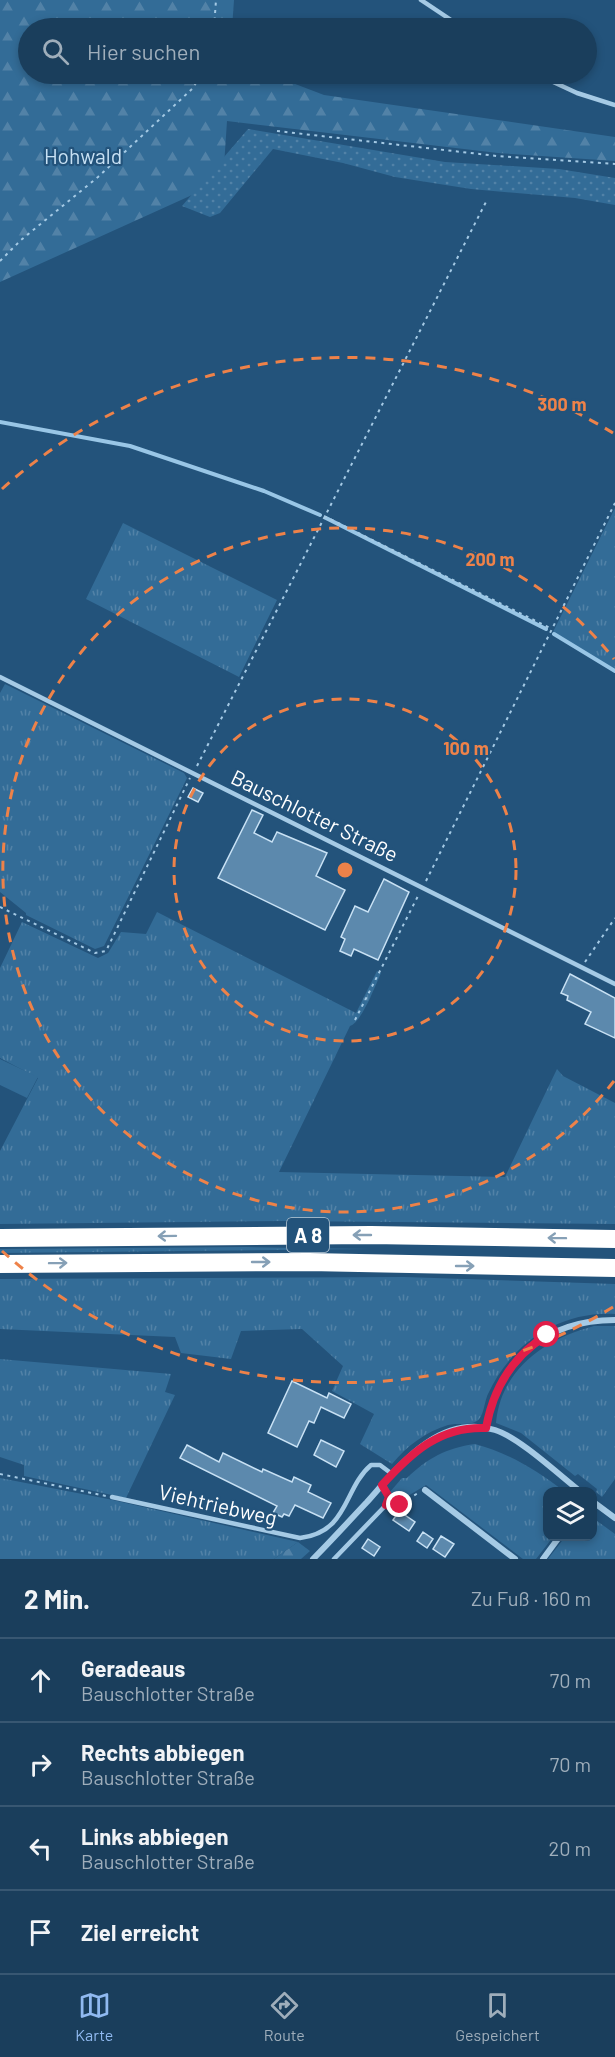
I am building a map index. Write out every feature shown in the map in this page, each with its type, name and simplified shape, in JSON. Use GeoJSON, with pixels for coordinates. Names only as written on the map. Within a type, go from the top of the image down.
{"type":"FeatureCollection","features":[{"type":"Feature","properties":{"kind":"highway","name":"A 8"},"geometry":{"type":"LineString","coordinates":[[0,1238],[371,1235],[615,1239]]}},
{"type":"Feature","properties":{"kind":"highway","name":"A 8"},"geometry":{"type":"LineString","coordinates":[[0,1264],[309,1262],[615,1268]]}},
{"type":"Feature","properties":{"kind":"street"},"geometry":{"type":"LineString","coordinates":[[486,1428],[490,1405],[499,1387],[514,1364],[531,1346],[547,1335],[567,1326],[615,1320]]}},
{"type":"Feature","properties":{"kind":"street"},"geometry":{"type":"LineString","coordinates":[[313,1559],[418,1449],[438,1436],[455,1430],[486,1428],[511,1437],[575,1487]]}},
{"type":"Feature","properties":{"kind":"street"},"geometry":{"type":"LineString","coordinates":[[425,1490],[515,1559]]}},
{"type":"Feature","properties":{"kind":"street"},"geometry":{"type":"LineString","coordinates":[[597,1505],[615,1518]]}},
{"type":"Feature","properties":{"kind":"street"},"geometry":{"type":"LineString","coordinates":[[543,1559],[556,1541]]}},
{"type":"Feature","properties":{"kind":"lane"},"geometry":{"type":"LineString","coordinates":[[421,0],[448,18]]}},
{"type":"Feature","properties":{"kind":"lane"},"geometry":{"type":"LineString","coordinates":[[558,84],[615,105]]}},
{"type":"Feature","properties":{"kind":"lane","name":"Bauschlotter Straße"},"geometry":{"type":"LineString","coordinates":[[0,677],[423,886],[615,984]]}},
{"type":"Feature","properties":{"kind":"lane","name":"Viehtriebweg"},"geometry":{"type":"LineString","coordinates":[[112,1497],[300,1538],[319,1534],[343,1511],[371,1465],[380,1465],[392,1474]]}},
{"type":"Feature","properties":{"kind":"lane"},"geometry":{"type":"LineString","coordinates":[[334,1559],[386,1505],[389,1497],[382,1485]]}},
{"type":"Feature","properties":{"kind":"path"},"geometry":{"type":"LineString","coordinates":[[215,18],[216,0]]}},
{"type":"Feature","properties":{"kind":"path"},"geometry":{"type":"LineString","coordinates":[[0,261],[21,240],[98,177],[195,84]]}},
{"type":"Feature","properties":{"kind":"path"},"geometry":{"type":"LineString","coordinates":[[277,131],[497,156],[615,164]]}},
{"type":"Feature","properties":{"kind":"path"},"geometry":{"type":"LineString","coordinates":[[0,907],[95,953],[106,951],[192,773],[200,762],[487,200]]}},
{"type":"Feature","properties":{"kind":"path"},"geometry":{"type":"LineString","coordinates":[[355,1020],[615,503]]}},
{"type":"Feature","properties":{"kind":"path"},"geometry":{"type":"LineString","coordinates":[[324,516],[551,629]]}},
{"type":"Feature","properties":{"kind":"path"},"geometry":{"type":"LineString","coordinates":[[582,967],[615,918]]}},
{"type":"Feature","properties":{"kind":"path"},"geometry":{"type":"LineString","coordinates":[[0,1474],[112,1497]]}},
{"type":"Feature","properties":{"kind":"path"},"geometry":{"type":"LineString","coordinates":[[386,1505],[394,1507],[425,1490]]}},
{"type":"Feature","properties":{"kind":"green space","name":"Hohwald"},"geometry":{"type":"Polygon","coordinates":[[[0,0],[234,0],[233,18],[18,18],[18,84],[295,84],[324,95],[615,137],[615,161],[498,153],[227,121],[223,181],[0,282],[0,0]]]}},
{"type":"Feature","properties":{"kind":"green space"},"geometry":{"type":"Polygon","coordinates":[[[248,129],[445,162],[559,169],[615,178],[615,205],[575,198],[471,189],[395,177],[343,163],[273,149],[220,213],[210,217],[182,206],[248,129]]]}},
{"type":"Feature","properties":{"kind":"green space"},"geometry":{"type":"Polygon","coordinates":[[[615,508],[615,673],[552,634],[615,508]]]}},
{"type":"Feature","properties":{"kind":"green space"},"geometry":{"type":"Polygon","coordinates":[[[123,523],[277,600],[239,677],[86,599],[123,523]]]}},
{"type":"Feature","properties":{"kind":"green space"},"geometry":{"type":"Polygon","coordinates":[[[5,684],[184,773],[187,778],[104,946],[95,949],[26,915],[0,892],[0,693],[5,684]]]}},
{"type":"Feature","properties":{"kind":"green space"},"geometry":{"type":"Polygon","coordinates":[[[157,912],[356,1013],[377,971],[381,973],[364,1011],[350,1026],[279,1172],[505,1177],[557,1069],[563,1076],[615,1103],[615,1224],[283,1221],[0,1224],[0,1151],[38,1078],[0,1058],[0,968],[22,922],[98,958],[108,953],[121,932],[146,934],[157,912]]]}},
{"type":"Feature","properties":{"kind":"green space"},"geometry":{"type":"Polygon","coordinates":[[[0,1059],[38,1077],[27,1098],[0,1085],[0,1059]]]}},
{"type":"Feature","properties":{"kind":"green space"},"geometry":{"type":"Polygon","coordinates":[[[246,1247],[371,1249],[0,1253],[0,1249],[246,1247]]]}},
{"type":"Feature","properties":{"kind":"green space"},"geometry":{"type":"Polygon","coordinates":[[[404,1277],[615,1284],[615,1314],[574,1318],[539,1334],[523,1346],[498,1376],[478,1420],[448,1425],[424,1436],[404,1451],[392,1464],[360,1444],[374,1414],[332,1391],[343,1366],[302,1329],[241,1331],[231,1359],[181,1353],[175,1337],[0,1329],[0,1279],[404,1277]]]}},
{"type":"Feature","properties":{"kind":"green space"},"geometry":{"type":"Polygon","coordinates":[[[594,1326],[615,1326],[615,1479],[602,1497],[597,1493],[597,1487],[578,1474],[575,1476],[521,1433],[496,1423],[500,1404],[516,1372],[543,1348],[594,1326]]]}},
{"type":"Feature","properties":{"kind":"green space"},"geometry":{"type":"Polygon","coordinates":[[[0,1359],[171,1374],[165,1392],[175,1395],[126,1498],[24,1476],[24,1465],[0,1457],[0,1359]]]}},
{"type":"Feature","properties":{"kind":"green space"},"geometry":{"type":"Polygon","coordinates":[[[475,1444],[499,1452],[522,1463],[558,1487],[543,1487],[543,1541],[550,1541],[536,1559],[523,1559],[426,1485],[398,1502],[390,1492],[402,1478],[407,1478],[438,1455],[455,1448],[475,1444]]]}},
{"type":"Feature","properties":{"kind":"green space"},"geometry":{"type":"Polygon","coordinates":[[[0,1478],[108,1499],[298,1542],[274,1559],[0,1559],[0,1478]]]}},
{"type":"Feature","properties":{"kind":"green space"},"geometry":{"type":"Polygon","coordinates":[[[597,1521],[615,1534],[615,1559],[548,1559],[562,1541],[597,1541],[597,1521]]]}},
{"type":"Feature","properties":{"kind":"green space"},"geometry":{"type":"Polygon","coordinates":[[[298,1542],[310,1551],[301,1559],[274,1559],[298,1542]]]}},
{"type":"Feature","properties":{"kind":"building"},"geometry":{"type":"Polygon","coordinates":[[[193,788],[203,793],[198,802],[188,797],[193,788]]]}},
{"type":"Feature","properties":{"kind":"building"},"geometry":{"type":"Polygon","coordinates":[[[252,810],[263,815],[254,833],[272,842],[277,832],[327,853],[316,876],[345,890],[325,930],[218,878],[252,810]]]}},
{"type":"Feature","properties":{"kind":"building"},"geometry":{"type":"Polygon","coordinates":[[[384,879],[409,892],[378,960],[354,949],[351,956],[340,951],[345,939],[341,937],[355,906],[368,912],[384,879]]]}},
{"type":"Feature","properties":{"kind":"building"},"geometry":{"type":"Polygon","coordinates":[[[570,974],[615,998],[615,1038],[585,1024],[591,1012],[567,1000],[568,996],[561,993],[570,974]]]}},
{"type":"Feature","properties":{"kind":"building"},"geometry":{"type":"Polygon","coordinates":[[[292,1381],[327,1398],[329,1393],[351,1404],[344,1418],[321,1407],[314,1423],[309,1421],[297,1447],[268,1433],[292,1381]]]}},
{"type":"Feature","properties":{"kind":"building"},"geometry":{"type":"Polygon","coordinates":[[[321,1440],[344,1451],[336,1467],[314,1455],[321,1440]]]}},
{"type":"Feature","properties":{"kind":"building"},"geometry":{"type":"Polygon","coordinates":[[[187,1445],[219,1462],[223,1453],[262,1472],[263,1469],[292,1482],[294,1477],[311,1485],[308,1492],[331,1503],[323,1518],[295,1505],[289,1516],[284,1514],[282,1517],[273,1513],[277,1506],[180,1458],[187,1445]]]}},
{"type":"Feature","properties":{"kind":"building"},"geometry":{"type":"Polygon","coordinates":[[[399,1511],[415,1522],[409,1531],[393,1520],[399,1511]]]}},
{"type":"Feature","properties":{"kind":"building"},"geometry":{"type":"Polygon","coordinates":[[[423,1532],[433,1539],[427,1548],[417,1541],[423,1532]]]}},
{"type":"Feature","properties":{"kind":"building"},"geometry":{"type":"Polygon","coordinates":[[[441,1536],[454,1544],[445,1557],[433,1549],[441,1536]]]}},
{"type":"Feature","properties":{"kind":"building"},"geometry":{"type":"Polygon","coordinates":[[[368,1539],[380,1547],[374,1556],[362,1548],[368,1539]]]}},
{"type":"Feature","properties":{"kind":"waterway"},"geometry":{"type":"LineString","coordinates":[[0,422],[130,446],[264,491],[320,515]]}},
{"type":"Feature","properties":{"kind":"waterway"},"geometry":{"type":"LineString","coordinates":[[326,518],[546,629]]}},
{"type":"Feature","properties":{"kind":"waterway"},"geometry":{"type":"LineString","coordinates":[[554,634],[615,671]]}},
{"type":"Feature","properties":{"kind":"route"},"geometry":{"type":"LineString","coordinates":[[400,1505],[394,1507],[386,1505],[389,1497],[382,1485],[406,1459],[438,1436],[465,1428],[486,1428],[490,1405],[509,1370],[531,1346],[547,1335]]}}]}
